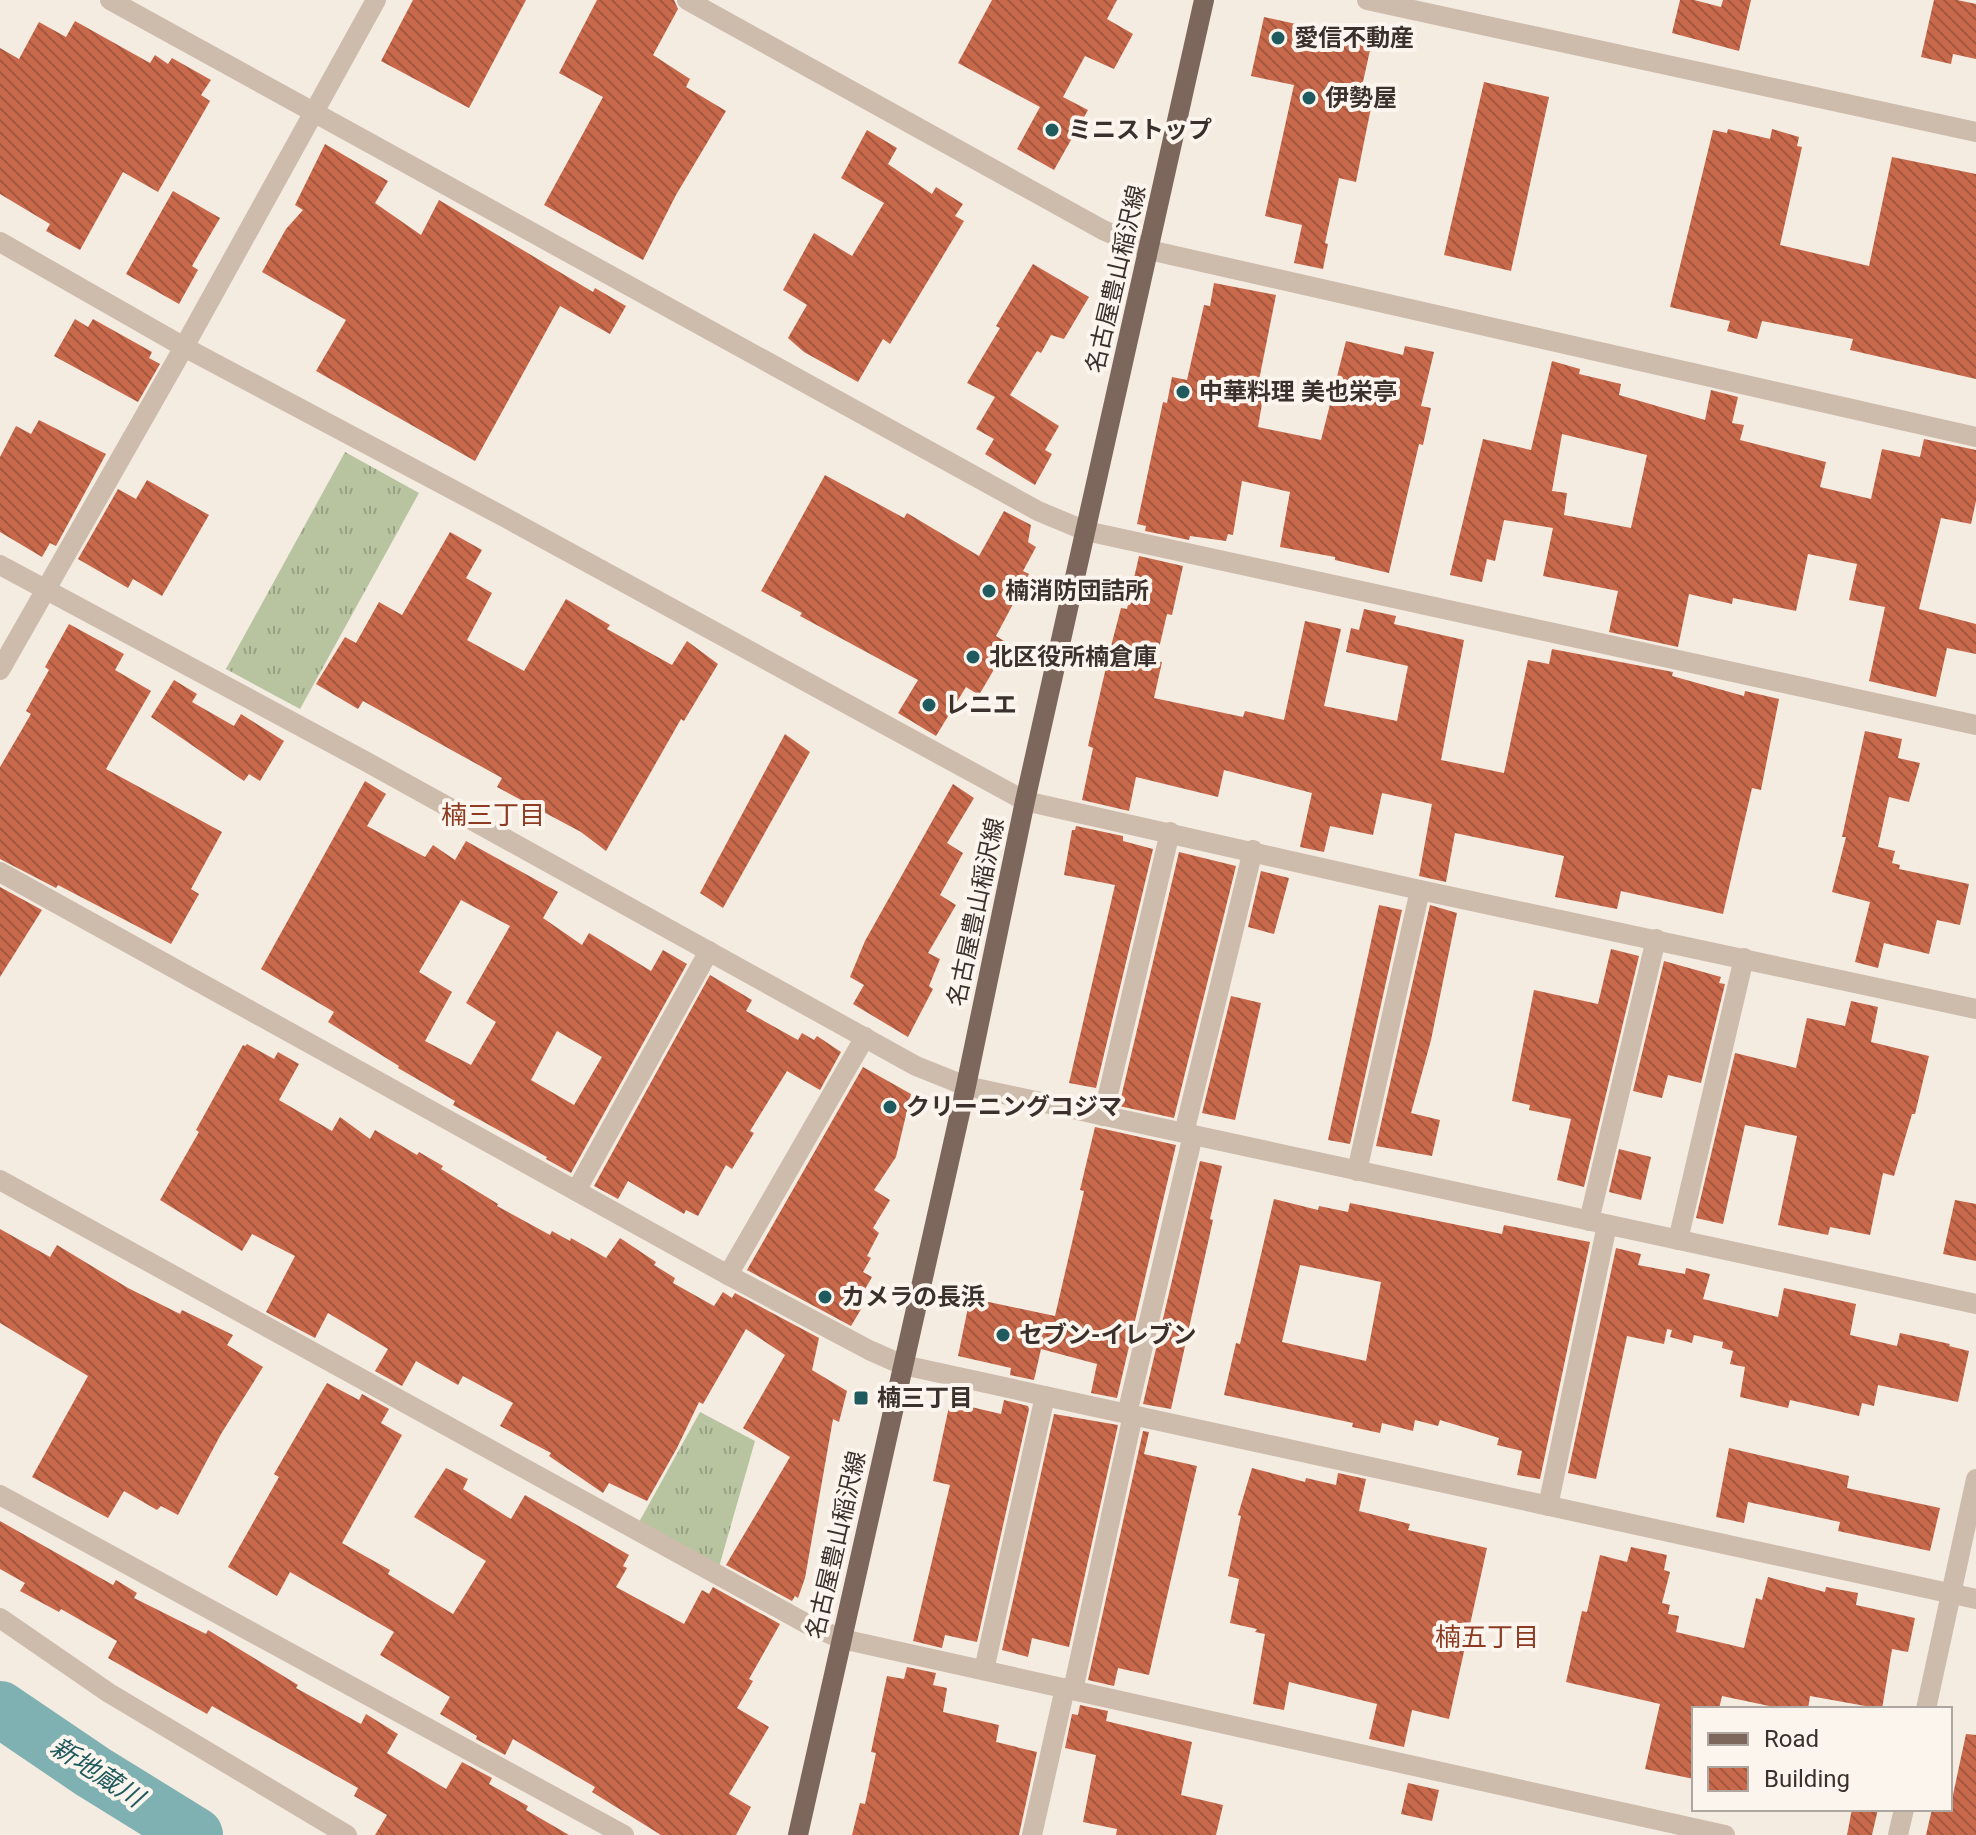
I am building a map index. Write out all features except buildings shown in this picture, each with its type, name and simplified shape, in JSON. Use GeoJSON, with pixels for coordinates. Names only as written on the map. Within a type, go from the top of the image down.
{"type":"FeatureCollection","features":[{"type":"Feature","properties":{"kind":"main road","name":"名古屋豊山稲沢線"},"geometry":{"type":"LineString","coordinates":[[798,1835],[1204,0]]}},
{"type":"Feature","properties":{"kind":"street"},"geometry":{"type":"LineString","coordinates":[[110,0],[1038,511],[1086,531],[1976,725]]}},
{"type":"Feature","properties":{"kind":"street"},"geometry":{"type":"LineString","coordinates":[[0,670],[376,0]]}},
{"type":"Feature","properties":{"kind":"street"},"geometry":{"type":"LineString","coordinates":[[687,0],[1103,230],[1149,250],[1976,437]]}},
{"type":"Feature","properties":{"kind":"street"},"geometry":{"type":"LineString","coordinates":[[1367,0],[1976,132]]}},
{"type":"Feature","properties":{"kind":"street"},"geometry":{"type":"LineString","coordinates":[[0,242],[184,347],[508,519],[1025,801],[1420,890],[1976,1009]]}},
{"type":"Feature","properties":{"kind":"street"},"geometry":{"type":"LineString","coordinates":[[0,565],[365,761],[916,1066],[966,1086],[1976,1304]]}},
{"type":"Feature","properties":{"kind":"street"},"geometry":{"type":"LineString","coordinates":[[1103,1116],[1170,832]]}},
{"type":"Feature","properties":{"kind":"street"},"geometry":{"type":"LineString","coordinates":[[1032,1835],[1069,1689],[1188,1134],[1253,850]]}},
{"type":"Feature","properties":{"kind":"street"},"geometry":{"type":"LineString","coordinates":[[0,872],[728,1275],[903,1365],[1976,1599]]}},
{"type":"Feature","properties":{"kind":"street"},"geometry":{"type":"LineString","coordinates":[[1357,1171],[1420,890]]}},
{"type":"Feature","properties":{"kind":"street"},"geometry":{"type":"LineString","coordinates":[[1548,1506],[1598,1223],[1656,939]]}},
{"type":"Feature","properties":{"kind":"street"},"geometry":{"type":"LineString","coordinates":[[576,1191],[709,951]]}},
{"type":"Feature","properties":{"kind":"street"},"geometry":{"type":"LineString","coordinates":[[1678,1240],[1744,958]]}},
{"type":"Feature","properties":{"kind":"street"},"geometry":{"type":"LineString","coordinates":[[728,1275],[865,1037]]}},
{"type":"Feature","properties":{"kind":"street"},"geometry":{"type":"LineString","coordinates":[[0,1180],[795,1617],[842,1639],[1725,1835]]}},
{"type":"Feature","properties":{"kind":"street"},"geometry":{"type":"LineString","coordinates":[[984,1670],[1045,1396]]}},
{"type":"Feature","properties":{"kind":"street"},"geometry":{"type":"LineString","coordinates":[[1926,1707],[1976,1479]]}},
{"type":"Feature","properties":{"kind":"street"},"geometry":{"type":"LineString","coordinates":[[0,1495],[624,1835]]}},
{"type":"Feature","properties":{"kind":"street"},"geometry":{"type":"LineString","coordinates":[[0,1618],[109,1693],[347,1835]]}},
{"type":"Feature","properties":{"kind":"street"},"geometry":{"type":"LineString","coordinates":[[1898,1835],[1904,1811]]}},
{"type":"Feature","properties":{"kind":"green space"},"geometry":{"type":"Polygon","coordinates":[[[345,452],[419,493],[300,709],[226,669],[345,452]]]}},
{"type":"Feature","properties":{"kind":"green space"},"geometry":{"type":"Polygon","coordinates":[[[700,1412],[755,1441],[719,1567],[638,1524],[700,1412]]]}},
{"type":"Feature","properties":{"kind":"waterway","name":"新地蔵川"},"geometry":{"type":"LineString","coordinates":[[0,1709],[93,1772],[195,1835]]}},
{"type":"Feature","properties":{"kind":"place","name":"愛信不動産"},"geometry":{"type":"Point","coordinates":[1278,38]}},
{"type":"Feature","properties":{"kind":"place","name":"伊勢屋"},"geometry":{"type":"Point","coordinates":[1309,98]}},
{"type":"Feature","properties":{"kind":"place","name":"ミニストップ"},"geometry":{"type":"Point","coordinates":[1052,130]}},
{"type":"Feature","properties":{"kind":"place","name":"中華料理 美也栄亭"},"geometry":{"type":"Point","coordinates":[1183,392]}},
{"type":"Feature","properties":{"kind":"place","name":"楠消防団詰所"},"geometry":{"type":"Point","coordinates":[989,591]}},
{"type":"Feature","properties":{"kind":"place","name":"北区役所楠倉庫"},"geometry":{"type":"Point","coordinates":[973,657]}},
{"type":"Feature","properties":{"kind":"place","name":"レニエ"},"geometry":{"type":"Point","coordinates":[929,705]}},
{"type":"Feature","properties":{"kind":"place","name":"クリーニングコジマ"},"geometry":{"type":"Point","coordinates":[890,1107]}},
{"type":"Feature","properties":{"kind":"place","name":"カメラの長浜"},"geometry":{"type":"Point","coordinates":[825,1297]}},
{"type":"Feature","properties":{"kind":"place","name":"セブン-イレブン"},"geometry":{"type":"Point","coordinates":[1003,1335]}},
{"type":"Feature","properties":{"kind":"place","name":"楠三丁目"},"geometry":{"type":"Point","coordinates":[861,1398]}},
{"type":"Feature","properties":{"kind":"district","name":"楠三丁目"},"geometry":{"type":"Point","coordinates":[493,815]}},
{"type":"Feature","properties":{"kind":"district","name":"楠五丁目"},"geometry":{"type":"Point","coordinates":[1487,1637]}}]}
